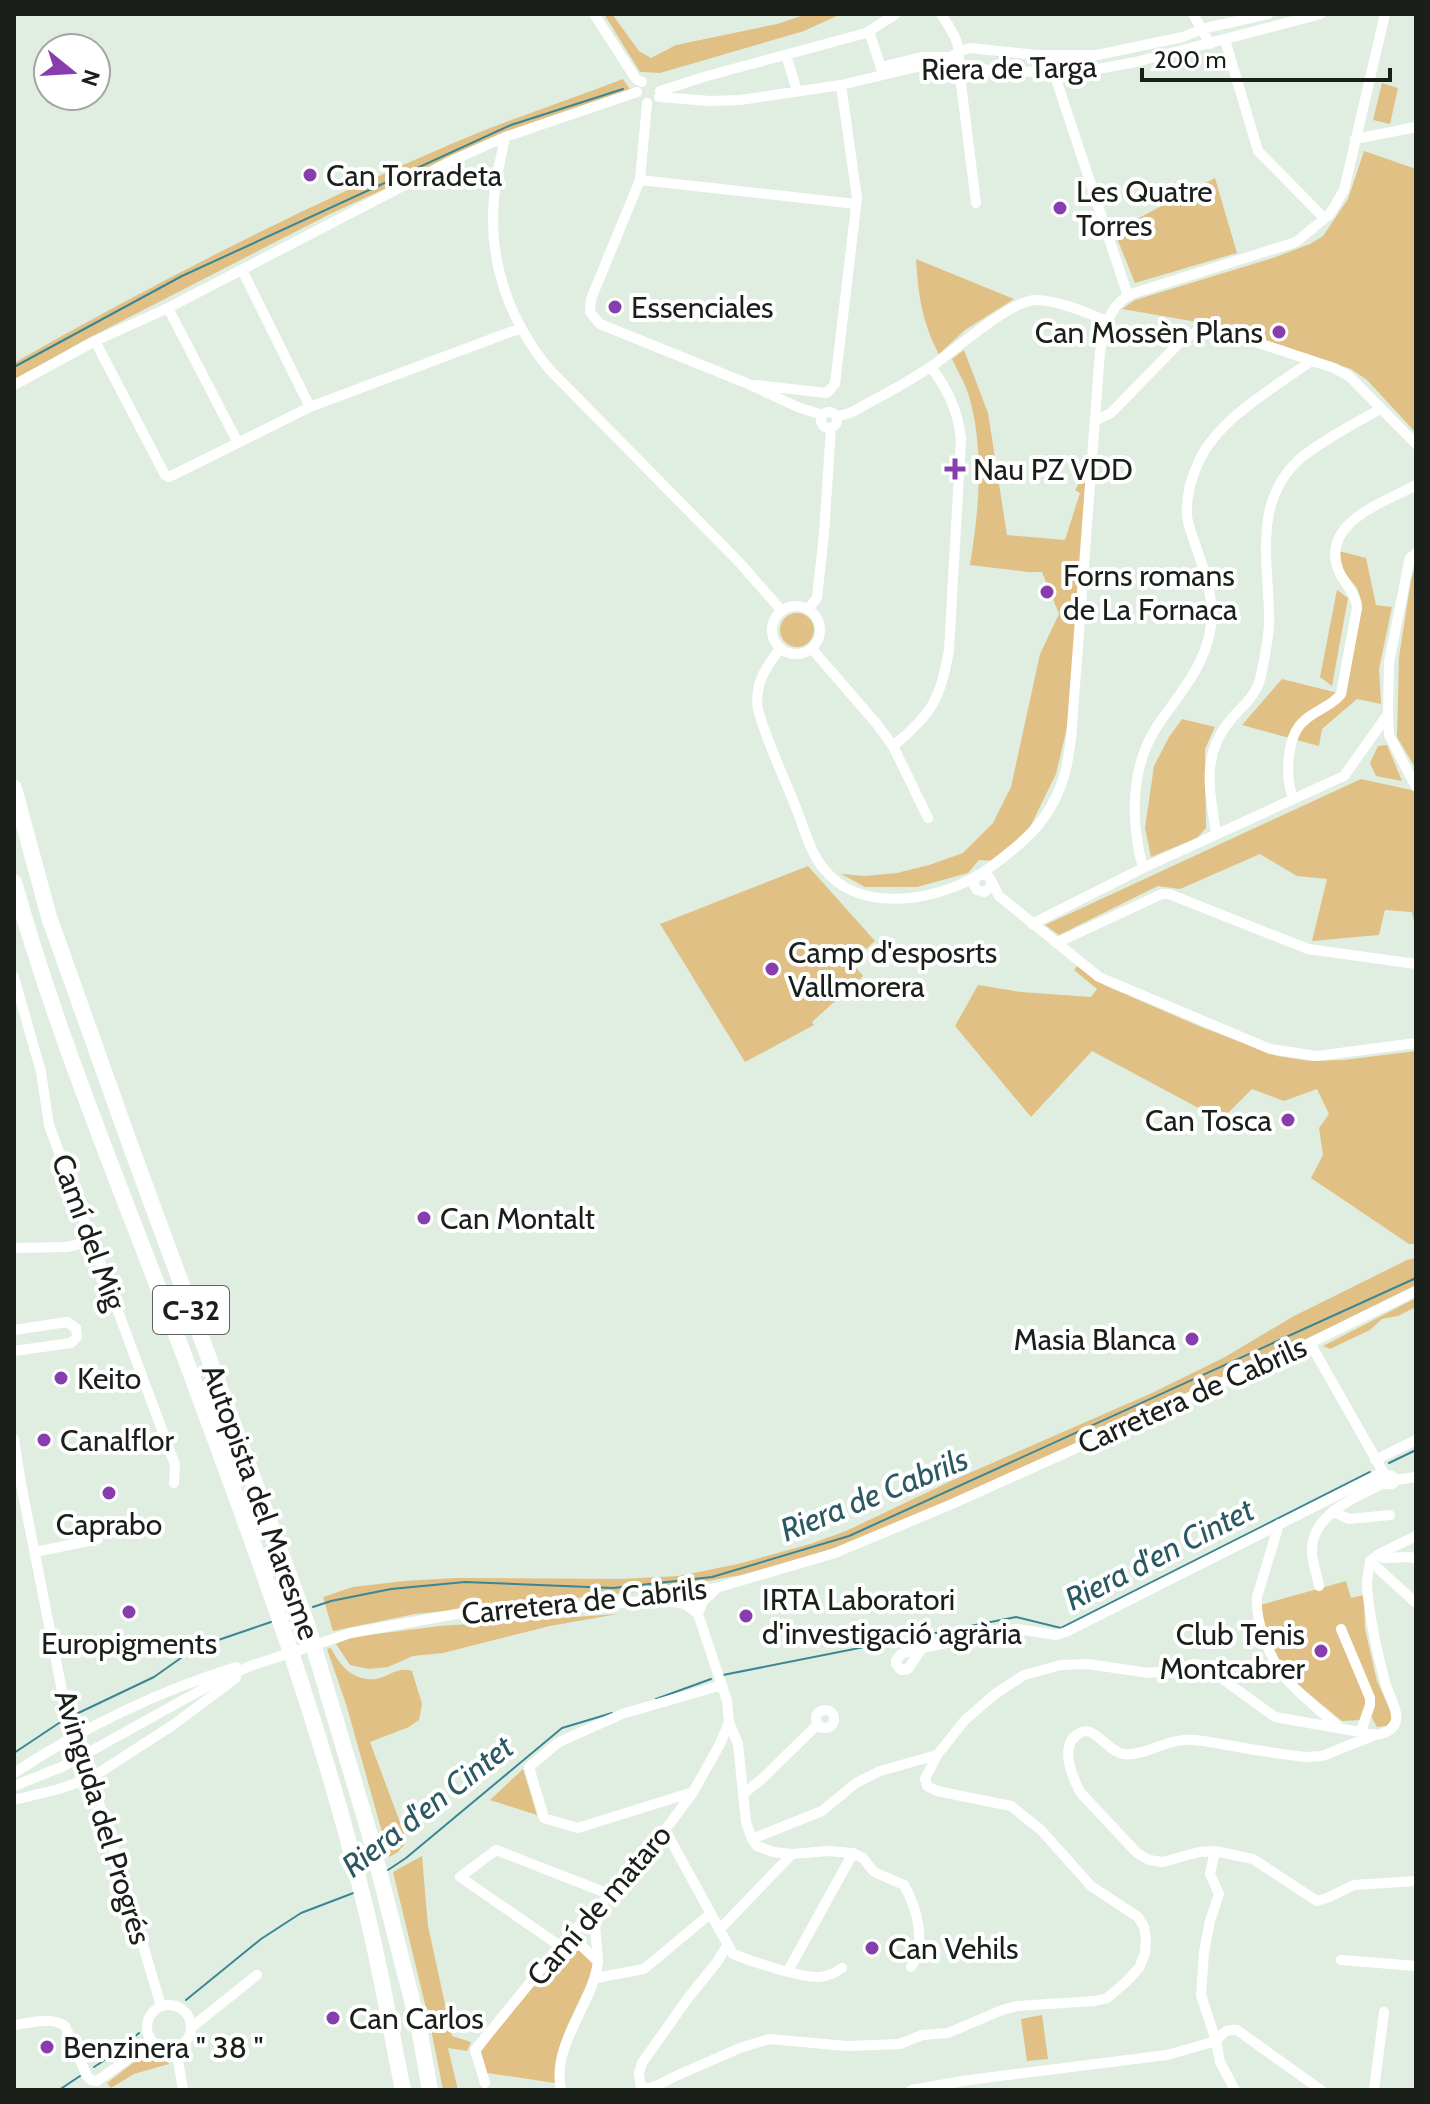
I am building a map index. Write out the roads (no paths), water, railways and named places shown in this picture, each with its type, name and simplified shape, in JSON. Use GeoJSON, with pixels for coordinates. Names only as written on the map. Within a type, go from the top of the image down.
{"type":"FeatureCollection","features":[{"type":"Feature","properties":{"kind":"highway","name":"Autopista del Maresme"},"geometry":{"type":"LineString","coordinates":[[14,788],[49,917],[307,1624],[388,1902],[419,2028],[430,2090]]}},
{"type":"Feature","properties":{"kind":"highway","name":"Autopista del Maresme"},"geometry":{"type":"LineString","coordinates":[[14,882],[69,1052],[198,1392],[278,1615],[329,1775],[365,1903],[403,2090]]}},
{"type":"Feature","properties":{"kind":"street"},"geometry":{"type":"LineString","coordinates":[[594,14],[636,79],[640,99],[647,103],[653,102],[659,94],[707,76],[869,31],[896,14]]}},
{"type":"Feature","properties":{"kind":"street"},"geometry":{"type":"LineString","coordinates":[[941,14],[960,51],[959,68],[976,203]]}},
{"type":"Feature","properties":{"kind":"street"},"geometry":{"type":"LineString","coordinates":[[1193,14],[1210,44]]}},
{"type":"Feature","properties":{"kind":"street"},"geometry":{"type":"LineString","coordinates":[[869,31],[882,71],[922,57],[951,57],[960,51],[981,49],[1036,55],[1097,55],[1183,37],[1202,29],[1268,14]]}},
{"type":"Feature","properties":{"kind":"street","name":"Riera de Targa"},"geometry":{"type":"LineString","coordinates":[[659,94],[710,101],[740,100],[841,85],[882,71],[925,65],[1054,73],[1092,70],[1210,44],[1321,14]]}},
{"type":"Feature","properties":{"kind":"street"},"geometry":{"type":"LineString","coordinates":[[780,649],[761,678],[756,700],[758,710],[810,843],[823,868],[839,883],[858,893],[889,899],[916,898],[985,877],[1006,855],[1031,836],[1049,812],[1064,776],[1071,739],[1100,352],[1108,321],[1119,301],[1128,296],[1296,242],[1330,214],[1344,190],[1385,14]]}},
{"type":"Feature","properties":{"kind":"street"},"geometry":{"type":"LineString","coordinates":[[1225,40],[1258,151],[1324,218]]}},
{"type":"Feature","properties":{"kind":"street"},"geometry":{"type":"LineString","coordinates":[[786,55],[797,91]]}},
{"type":"Feature","properties":{"kind":"street"},"geometry":{"type":"LineString","coordinates":[[1054,73],[1128,296]]}},
{"type":"Feature","properties":{"kind":"street"},"geometry":{"type":"LineString","coordinates":[[14,385],[453,160],[653,81],[659,94]]}},
{"type":"Feature","properties":{"kind":"street"},"geometry":{"type":"LineString","coordinates":[[746,383],[827,393],[835,384],[857,198],[841,85]]}},
{"type":"Feature","properties":{"kind":"street"},"geometry":{"type":"LineString","coordinates":[[647,103],[640,180],[591,299],[590,312],[600,324],[800,408],[823,415],[829,412],[844,416],[931,367],[967,337],[1027,301],[1034,299],[1056,304],[1108,321]]}},
{"type":"Feature","properties":{"kind":"street"},"geometry":{"type":"LineString","coordinates":[[1355,139],[1416,127]]}},
{"type":"Feature","properties":{"kind":"street"},"geometry":{"type":"LineString","coordinates":[[505,137],[494,195],[494,241],[500,278],[510,305],[536,354],[739,562],[782,611]]}},
{"type":"Feature","properties":{"kind":"street"},"geometry":{"type":"LineString","coordinates":[[640,180],[856,204]]}},
{"type":"Feature","properties":{"kind":"street"},"geometry":{"type":"LineString","coordinates":[[242,270],[310,407]]}},
{"type":"Feature","properties":{"kind":"street"},"geometry":{"type":"LineString","coordinates":[[168,308],[237,441]]}},
{"type":"Feature","properties":{"kind":"street"},"geometry":{"type":"LineString","coordinates":[[95,341],[165,475],[169,477],[310,407],[521,328]]}},
{"type":"Feature","properties":{"kind":"street"},"geometry":{"type":"LineString","coordinates":[[1096,420],[1111,413],[1185,337],[1207,328],[1334,368],[1349,376],[1416,444]]}},
{"type":"Feature","properties":{"kind":"street"},"geometry":{"type":"LineString","coordinates":[[1143,868],[1137,847],[1135,819],[1139,768],[1154,731],[1193,676],[1211,628],[1210,588],[1187,517],[1189,488],[1194,472],[1218,433],[1311,361]]}},
{"type":"Feature","properties":{"kind":"street"},"geometry":{"type":"LineString","coordinates":[[893,746],[921,722],[934,704],[944,679],[949,650],[961,439],[953,402],[931,367]]}},
{"type":"Feature","properties":{"kind":"street"},"geometry":{"type":"LineString","coordinates":[[1216,834],[1209,787],[1213,748],[1220,732],[1260,683],[1269,626],[1265,540],[1272,499],[1283,479],[1300,459],[1380,409]]}},
{"type":"Feature","properties":{"kind":"street"},"geometry":{"type":"LineString","coordinates":[[823,415],[822,425],[831,428]]}},
{"type":"Feature","properties":{"kind":"street"},"geometry":{"type":"LineString","coordinates":[[831,428],[836,425],[836,416]]}},
{"type":"Feature","properties":{"kind":"street"},"geometry":{"type":"LineString","coordinates":[[808,609],[817,598],[831,428]]}},
{"type":"Feature","properties":{"kind":"street"},"geometry":{"type":"LineString","coordinates":[[1293,798],[1290,786],[1293,734],[1304,720],[1341,694],[1355,621],[1356,600],[1336,564],[1338,539],[1352,520],[1416,485]]}},
{"type":"Feature","properties":{"kind":"street"},"geometry":{"type":"LineString","coordinates":[[1416,553],[1410,558],[1389,662],[1388,714],[1389,735],[1416,787]]}},
{"type":"Feature","properties":{"kind":"street"},"geometry":{"type":"LineString","coordinates":[[789,607],[808,609],[815,615],[821,629],[820,637],[812,649],[796,655],[788,654],[780,649],[773,638],[776,617],[789,607]]}},
{"type":"Feature","properties":{"kind":"street"},"geometry":{"type":"LineString","coordinates":[[812,649],[893,746],[928,818]]}},
{"type":"Feature","properties":{"kind":"street"},"geometry":{"type":"LineString","coordinates":[[1032,924],[1143,868],[1344,776],[1388,714]]}},
{"type":"Feature","properties":{"kind":"street"},"geometry":{"type":"LineString","coordinates":[[980,891],[973,883],[975,878],[985,877]]}},
{"type":"Feature","properties":{"kind":"street"},"geometry":{"type":"LineString","coordinates":[[980,891],[990,888],[985,877]]}},
{"type":"Feature","properties":{"kind":"street"},"geometry":{"type":"LineString","coordinates":[[985,877],[999,896],[1099,977],[1270,1049],[1317,1056],[1416,1043]]}},
{"type":"Feature","properties":{"kind":"street"},"geometry":{"type":"LineString","coordinates":[[958,887],[999,896]]}},
{"type":"Feature","properties":{"kind":"street"},"geometry":{"type":"LineString","coordinates":[[1056,943],[1162,894],[1169,894],[1308,949],[1416,964]]}},
{"type":"Feature","properties":{"kind":"street","name":"Camí del Mig"},"geometry":{"type":"LineString","coordinates":[[14,977],[41,1072],[49,1125],[175,1465],[174,1483]]}},
{"type":"Feature","properties":{"kind":"street"},"geometry":{"type":"LineString","coordinates":[[14,1248],[66,1247],[92,1242]]}},
{"type":"Feature","properties":{"kind":"street","name":"Carretera de Cabrils"},"geometry":{"type":"LineString","coordinates":[[14,1786],[64,1766],[250,1666],[351,1633],[462,1613],[660,1599],[716,1588],[835,1553],[952,1504],[1310,1343],[1416,1291]]}},
{"type":"Feature","properties":{"kind":"street"},"geometry":{"type":"LineString","coordinates":[[14,1330],[67,1322],[76,1328],[77,1337],[71,1343],[14,1351]]}},
{"type":"Feature","properties":{"kind":"street"},"geometry":{"type":"LineString","coordinates":[[1310,1343],[1388,1478]]}},
{"type":"Feature","properties":{"kind":"street","name":"Avinguda del Progrés"},"geometry":{"type":"LineString","coordinates":[[14,1439],[71,1736],[91,1778],[161,2006]]}},
{"type":"Feature","properties":{"kind":"street"},"geometry":{"type":"LineString","coordinates":[[1375,1460],[1416,1440]]}},
{"type":"Feature","properties":{"kind":"street"},"geometry":{"type":"LineString","coordinates":[[922,1648],[1017,1629],[1056,1635],[1066,1632],[1279,1524],[1388,1478],[1416,1477]]}},
{"type":"Feature","properties":{"kind":"street"},"geometry":{"type":"LineString","coordinates":[[1319,1586],[1312,1547],[1320,1524],[1333,1512],[1388,1478]]}},
{"type":"Feature","properties":{"kind":"street"},"geometry":{"type":"LineString","coordinates":[[1333,1512],[1349,1519],[1390,1515]]}},
{"type":"Feature","properties":{"kind":"street"},"geometry":{"type":"LineString","coordinates":[[1279,1524],[1256,1608],[1267,1644],[1284,1677],[1340,1728]]}},
{"type":"Feature","properties":{"kind":"street"},"geometry":{"type":"LineString","coordinates":[[1416,1536],[1374,1558],[1367,1584],[1386,1685],[1394,1706],[1396,1720],[1392,1728],[1322,1756],[1306,1757],[1183,1740],[1125,1754],[1111,1749],[1088,1731],[1081,1733],[1071,1743],[1069,1759],[1080,1792],[1137,1853],[1154,1862],[1215,1851],[1253,1859],[1317,1901],[1354,1885],[1416,1881]]}},
{"type":"Feature","properties":{"kind":"street"},"geometry":{"type":"LineString","coordinates":[[35,1552],[98,1539]]}},
{"type":"Feature","properties":{"kind":"street"},"geometry":{"type":"LineString","coordinates":[[1374,1558],[1416,1559]]}},
{"type":"Feature","properties":{"kind":"street"},"geometry":{"type":"LineString","coordinates":[[1374,1558],[1416,1603]]}},
{"type":"Feature","properties":{"kind":"street"},"geometry":{"type":"LineString","coordinates":[[698,1614],[703,1601],[716,1588]]}},
{"type":"Feature","properties":{"kind":"street"},"geometry":{"type":"LineString","coordinates":[[693,1593],[738,1744],[746,1822],[752,1839],[757,1846],[773,1852],[853,1853],[863,1858],[874,1872],[904,1885],[919,1926],[916,1961],[911,1967]]}},
{"type":"Feature","properties":{"kind":"street"},"geometry":{"type":"LineString","coordinates":[[660,1599],[685,1604],[698,1614]]}},
{"type":"Feature","properties":{"kind":"street"},"geometry":{"type":"LineString","coordinates":[[1341,1629],[1370,1698],[1361,1731]]}},
{"type":"Feature","properties":{"kind":"street"},"geometry":{"type":"LineString","coordinates":[[727,1946],[642,2063],[639,2073],[641,2088],[656,2086],[740,2048],[769,2039],[847,2046],[900,2044],[922,2035],[948,2033],[1017,2006],[1107,1998],[1139,1968],[1145,1953],[1144,1927],[1138,1917],[1091,1886],[1041,1830],[1011,1806],[937,1791],[927,1786],[925,1779],[937,1755],[965,1720],[995,1694],[1024,1675],[1061,1665],[1088,1664],[1149,1673],[1200,1665],[1275,1717],[1381,1734]]}},
{"type":"Feature","properties":{"kind":"street"},"geometry":{"type":"LineString","coordinates":[[14,1773],[101,1720],[197,1679],[240,1665],[250,1666]]}},
{"type":"Feature","properties":{"kind":"street"},"geometry":{"type":"LineString","coordinates":[[14,1800],[91,1778],[173,1725],[250,1666]]}},
{"type":"Feature","properties":{"kind":"street"},"geometry":{"type":"LineString","coordinates":[[693,1792],[573,1828],[544,1818],[529,1767],[559,1742],[622,1714],[722,1685]]}},
{"type":"Feature","properties":{"kind":"street"},"geometry":{"type":"LineString","coordinates":[[1312,1724],[1317,1707]]}},
{"type":"Feature","properties":{"kind":"street","name":"Camí de mataro"},"geometry":{"type":"LineString","coordinates":[[485,2083],[475,2050],[570,1934],[594,1912],[665,1830],[693,1792],[729,1722]]}},
{"type":"Feature","properties":{"kind":"street"},"geometry":{"type":"LineString","coordinates":[[743,1794],[818,1724]]}},
{"type":"Feature","properties":{"kind":"street"},"geometry":{"type":"LineString","coordinates":[[752,1839],[822,1811],[856,1783],[880,1771],[937,1755]]}},
{"type":"Feature","properties":{"kind":"street"},"geometry":{"type":"LineString","coordinates":[[665,1830],[733,1954],[820,1978],[842,1968]]}},
{"type":"Feature","properties":{"kind":"street"},"geometry":{"type":"LineString","coordinates":[[560,1946],[460,1877],[496,1850],[609,1894]]}},
{"type":"Feature","properties":{"kind":"street"},"geometry":{"type":"LineString","coordinates":[[1215,1851],[1210,1874],[1219,1894],[1207,1937],[1201,1995],[1220,2062],[1235,2090]]}},
{"type":"Feature","properties":{"kind":"street"},"geometry":{"type":"LineString","coordinates":[[788,1971],[853,1853]]}},
{"type":"Feature","properties":{"kind":"street"},"geometry":{"type":"LineString","coordinates":[[719,1930],[792,1854]]}},
{"type":"Feature","properties":{"kind":"street"},"geometry":{"type":"LineString","coordinates":[[561,2090],[562,2057],[596,1978],[598,1962],[594,1912]]}},
{"type":"Feature","properties":{"kind":"street"},"geometry":{"type":"LineString","coordinates":[[596,1978],[644,1969],[710,1914]]}},
{"type":"Feature","properties":{"kind":"street"},"geometry":{"type":"LineString","coordinates":[[570,1934],[598,1962]]}},
{"type":"Feature","properties":{"kind":"street"},"geometry":{"type":"LineString","coordinates":[[1341,1960],[1416,1966]]}},
{"type":"Feature","properties":{"kind":"street"},"geometry":{"type":"LineString","coordinates":[[192,2027],[257,1975]]}},
{"type":"Feature","properties":{"kind":"street"},"geometry":{"type":"LineString","coordinates":[[171,2004],[189,2016],[192,2027],[185,2042],[176,2048],[162,2048],[152,2042],[147,2032],[147,2023],[154,2010],[171,2004]]}},
{"type":"Feature","properties":{"kind":"street"},"geometry":{"type":"LineString","coordinates":[[1374,2090],[1384,2012]]}},
{"type":"Feature","properties":{"kind":"street"},"geometry":{"type":"LineString","coordinates":[[14,2025],[60,2022],[65,2026],[87,2076],[97,2081],[152,2042]]}},
{"type":"Feature","properties":{"kind":"street"},"geometry":{"type":"LineString","coordinates":[[911,2090],[1167,2055],[1216,2041],[1229,2030],[1237,2030],[1321,2090]]}},
{"type":"Feature","properties":{"kind":"street"},"geometry":{"type":"LineString","coordinates":[[176,2048],[183,2090]]}},
{"type":"Feature","properties":{"kind":"waterway"},"geometry":{"type":"LineString","coordinates":[[14,367],[182,276],[511,125],[623,89]]}},
{"type":"Feature","properties":{"kind":"waterway","name":"Riera de Cabrils"},"geometry":{"type":"LineString","coordinates":[[313,1607],[391,1589],[465,1582],[613,1588],[712,1577],[849,1536],[1416,1278]]}},
{"type":"Feature","properties":{"kind":"waterway","name":"Riera d'en Cintet"},"geometry":{"type":"LineString","coordinates":[[1389,1463],[1416,1450]]}},
{"type":"Feature","properties":{"kind":"waterway","name":"Riera d'en Cintet"},"geometry":{"type":"LineString","coordinates":[[723,1675],[1016,1617],[1061,1628],[1370,1472]]}},
{"type":"Feature","properties":{"kind":"waterway","name":"Riera de Cabrils"},"geometry":{"type":"LineString","coordinates":[[72,1716],[154,1677],[195,1648],[271,1622]]}},
{"type":"Feature","properties":{"kind":"waterway","name":"Riera d'en Cintet"},"geometry":{"type":"LineString","coordinates":[[656,1699],[711,1679]]}},
{"type":"Feature","properties":{"kind":"waterway","name":"Riera d'en Cintet"},"geometry":{"type":"LineString","coordinates":[[388,1870],[562,1728],[612,1713]]}},
{"type":"Feature","properties":{"kind":"waterway","name":"Riera de Cabrils"},"geometry":{"type":"LineString","coordinates":[[14,1753],[62,1721]]}},
{"type":"Feature","properties":{"kind":"waterway","name":"Riera d'en Cintet"},"geometry":{"type":"LineString","coordinates":[[186,2000],[261,1939],[301,1913],[356,1892]]}},
{"type":"Feature","properties":{"kind":"waterway","name":"Riera d'en Cintet"},"geometry":{"type":"LineString","coordinates":[[94,2067],[139,2033]]}},
{"type":"Feature","properties":{"kind":"waterway","name":"Riera d'en Cintet"},"geometry":{"type":"LineString","coordinates":[[59,2090],[80,2076]]}},
{"type":"Feature","properties":{"kind":"place","name":"Can Torradeta"},"geometry":{"type":"Point","coordinates":[310,175]}},
{"type":"Feature","properties":{"kind":"place","name":"Les Quatre Torres"},"geometry":{"type":"Point","coordinates":[1060,208]}},
{"type":"Feature","properties":{"kind":"place","name":"Essenciales"},"geometry":{"type":"Point","coordinates":[615,307]}},
{"type":"Feature","properties":{"kind":"place","name":"Can Mossèn Plans"},"geometry":{"type":"Point","coordinates":[1279,332]}},
{"type":"Feature","properties":{"kind":"place","name":"Nau PZ VDD"},"geometry":{"type":"Point","coordinates":[955,469]}},
{"type":"Feature","properties":{"kind":"place","name":"Forns romans de La Fornaca"},"geometry":{"type":"Point","coordinates":[1047,592]}},
{"type":"Feature","properties":{"kind":"place","name":"Camp d'esposrts Vallmorera"},"geometry":{"type":"Point","coordinates":[772,969]}},
{"type":"Feature","properties":{"kind":"place","name":"Can Tosca"},"geometry":{"type":"Point","coordinates":[1288,1120]}},
{"type":"Feature","properties":{"kind":"place","name":"Can Montalt"},"geometry":{"type":"Point","coordinates":[424,1218]}},
{"type":"Feature","properties":{"kind":"place","name":"Masia Blanca"},"geometry":{"type":"Point","coordinates":[1192,1339]}},
{"type":"Feature","properties":{"kind":"place","name":"Keito"},"geometry":{"type":"Point","coordinates":[61,1378]}},
{"type":"Feature","properties":{"kind":"place","name":"Canalflor"},"geometry":{"type":"Point","coordinates":[44,1440]}},
{"type":"Feature","properties":{"kind":"place","name":"Caprabo"},"geometry":{"type":"Point","coordinates":[109,1493]}},
{"type":"Feature","properties":{"kind":"place","name":"Europigments"},"geometry":{"type":"Point","coordinates":[129,1612]}},
{"type":"Feature","properties":{"kind":"place","name":"IRTA Laboratori d'investigació agrària"},"geometry":{"type":"Point","coordinates":[746,1616]}},
{"type":"Feature","properties":{"kind":"place","name":"Club Tenis Montcabrer"},"geometry":{"type":"Point","coordinates":[1321,1651]}},
{"type":"Feature","properties":{"kind":"place","name":"Can Vehils"},"geometry":{"type":"Point","coordinates":[872,1948]}},
{"type":"Feature","properties":{"kind":"place","name":"Can Carlos"},"geometry":{"type":"Point","coordinates":[333,2018]}},
{"type":"Feature","properties":{"kind":"place","name":"Benzinera \" 38 \""},"geometry":{"type":"Point","coordinates":[47,2047]}}]}
